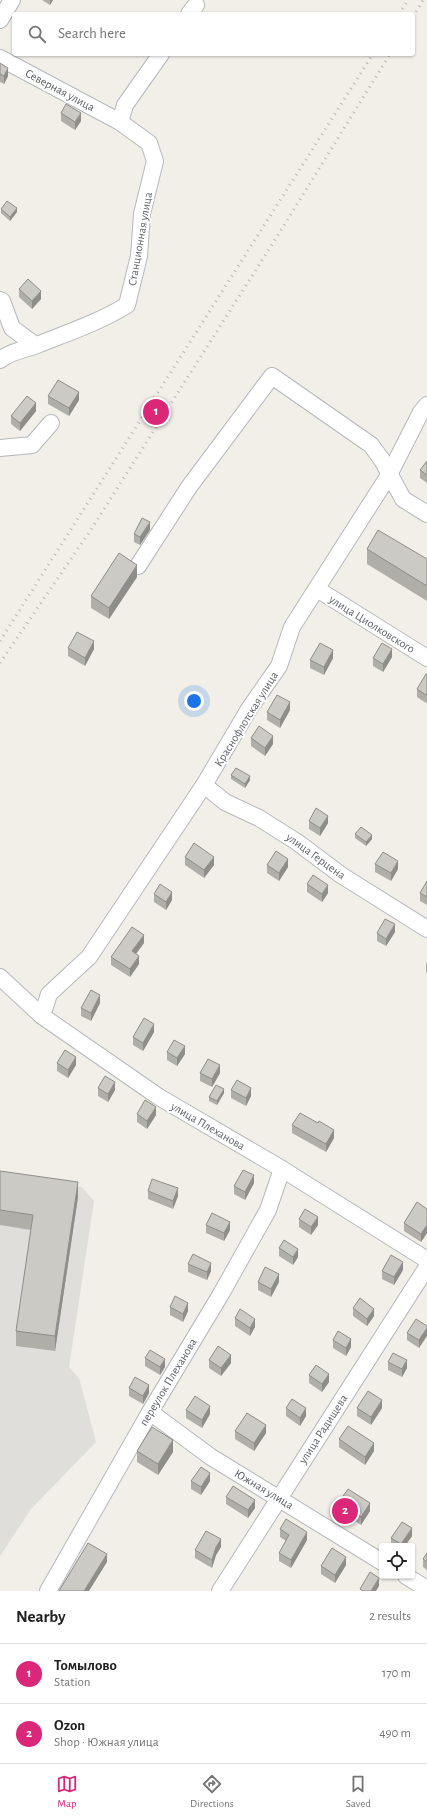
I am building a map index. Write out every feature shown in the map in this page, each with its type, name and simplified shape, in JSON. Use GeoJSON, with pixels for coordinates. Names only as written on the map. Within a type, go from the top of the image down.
{"type":"FeatureCollection","features":[{"type":"Feature","properties":{"kind":"street"},"geometry":{"type":"LineString","coordinates":[[0,20],[12,0]]}},
{"type":"Feature","properties":{"kind":"street"},"geometry":{"type":"LineString","coordinates":[[120,122],[125,105],[160,56]]}},
{"type":"Feature","properties":{"kind":"street","name":"Северная улица"},"geometry":{"type":"LineString","coordinates":[[0,58],[120,122]]}},
{"type":"Feature","properties":{"kind":"street","name":"Станционная улица"},"geometry":{"type":"LineString","coordinates":[[4,356],[114,314],[127,305],[139,256],[142,214],[155,161],[149,143],[120,122]]}},
{"type":"Feature","properties":{"kind":"street"},"geometry":{"type":"LineString","coordinates":[[1,298],[12,328],[36,345]]}},
{"type":"Feature","properties":{"kind":"street"},"geometry":{"type":"LineString","coordinates":[[4,356],[12,328]]}},
{"type":"Feature","properties":{"kind":"street"},"geometry":{"type":"LineString","coordinates":[[138,566],[189,487],[272,376],[370,445],[382,460],[403,499],[427,514]]}},
{"type":"Feature","properties":{"kind":"street","name":"Краснофлотская улица"},"geometry":{"type":"LineString","coordinates":[[42,1016],[49,994],[90,957],[204,785],[250,709],[279,666],[292,627],[389,475],[421,412],[427,405]]}},
{"type":"Feature","properties":{"kind":"street"},"geometry":{"type":"LineString","coordinates":[[0,448],[32,445],[51,423]]}},
{"type":"Feature","properties":{"kind":"street","name":"улица Циолковского"},"geometry":{"type":"LineString","coordinates":[[317,589],[427,658]]}},
{"type":"Feature","properties":{"kind":"street","name":"улица Герцена"},"geometry":{"type":"LineString","coordinates":[[204,785],[225,802],[259,818],[297,842],[341,875],[427,929]]}},
{"type":"Feature","properties":{"kind":"street","name":"улица Плеханова"},"geometry":{"type":"LineString","coordinates":[[0,977],[42,1016],[160,1097],[282,1170],[427,1260]]}},
{"type":"Feature","properties":{"kind":"street","name":"переулок Плеханова"},"geometry":{"type":"LineString","coordinates":[[48,1591],[150,1412],[221,1294],[268,1210],[282,1170]]}},
{"type":"Feature","properties":{"kind":"street","name":"улица Радищева"},"geometry":{"type":"LineString","coordinates":[[220,1591],[427,1268]]}},
{"type":"Feature","properties":{"kind":"street","name":"Южная улица"},"geometry":{"type":"LineString","coordinates":[[150,1412],[211,1457],[379,1560]]}},
{"type":"Feature","properties":{"kind":"street"},"geometry":{"type":"LineString","coordinates":[[411,1579],[427,1589]]}},
{"type":"Feature","properties":{"kind":"shaded area"},"geometry":{"type":"Polygon","coordinates":[[[0,1176],[82,1187],[94,1201],[69,1367],[79,1378],[96,1442],[31,1509],[0,1556],[0,1176]]]}},
{"type":"Feature","properties":{"kind":"building"},"geometry":{"type":"Polygon","coordinates":[[[0,63],[8,68],[4,76],[0,74],[0,63]]]}},
{"type":"Feature","properties":{"kind":"building"},"geometry":{"type":"Polygon","coordinates":[[[66,104],[81,113],[75,122],[61,113],[66,104]]]}},
{"type":"Feature","properties":{"kind":"building"},"geometry":{"type":"Polygon","coordinates":[[[7,201],[17,208],[10,217],[1,209],[7,201]]]}},
{"type":"Feature","properties":{"kind":"building"},"geometry":{"type":"Polygon","coordinates":[[[28,279],[41,291],[32,301],[19,289],[28,279]]]}},
{"type":"Feature","properties":{"kind":"building"},"geometry":{"type":"Polygon","coordinates":[[[58,380],[79,392],[69,408],[48,396],[58,380]]]}},
{"type":"Feature","properties":{"kind":"building"},"geometry":{"type":"Polygon","coordinates":[[[27,396],[36,403],[20,423],[11,416],[27,396]]]}},
{"type":"Feature","properties":{"kind":"building"},"geometry":{"type":"Polygon","coordinates":[[[427,461],[427,475],[420,470],[427,461]]]}},
{"type":"Feature","properties":{"kind":"building"},"geometry":{"type":"Polygon","coordinates":[[[142,518],[150,522],[140,537],[134,534],[142,518]]]}},
{"type":"Feature","properties":{"kind":"building"},"geometry":{"type":"Polygon","coordinates":[[[378,530],[427,559],[427,586],[367,549],[378,530]]]}},
{"type":"Feature","properties":{"kind":"building"},"geometry":{"type":"Polygon","coordinates":[[[119,553],[137,565],[109,608],[91,596],[119,553]]]}},
{"type":"Feature","properties":{"kind":"building"},"geometry":{"type":"Polygon","coordinates":[[[77,632],[94,641],[85,658],[68,648],[77,632]]]}},
{"type":"Feature","properties":{"kind":"building"},"geometry":{"type":"Polygon","coordinates":[[[320,643],[333,650],[324,667],[310,660],[320,643]]]}},
{"type":"Feature","properties":{"kind":"building"},"geometry":{"type":"Polygon","coordinates":[[[382,643],[392,649],[383,664],[373,658],[382,643]]]}},
{"type":"Feature","properties":{"kind":"building"},"geometry":{"type":"Polygon","coordinates":[[[426,674],[427,694],[426,695],[417,689],[426,674]]]}},
{"type":"Feature","properties":{"kind":"building"},"geometry":{"type":"Polygon","coordinates":[[[277,695],[290,702],[280,720],[267,712],[277,695]]]}},
{"type":"Feature","properties":{"kind":"building"},"geometry":{"type":"Polygon","coordinates":[[[259,726],[273,736],[265,748],[251,738],[259,726]]]}},
{"type":"Feature","properties":{"kind":"building"},"geometry":{"type":"Polygon","coordinates":[[[236,768],[250,776],[245,784],[231,775],[236,768]]]}},
{"type":"Feature","properties":{"kind":"building"},"geometry":{"type":"Polygon","coordinates":[[[316,808],[328,816],[320,828],[309,821],[316,808]]]}},
{"type":"Feature","properties":{"kind":"building"},"geometry":{"type":"Polygon","coordinates":[[[361,827],[372,835],[366,842],[355,834],[361,827]]]}},
{"type":"Feature","properties":{"kind":"building"},"geometry":{"type":"Polygon","coordinates":[[[194,843],[214,857],[204,870],[185,857],[194,843]]]}},
{"type":"Feature","properties":{"kind":"building"},"geometry":{"type":"Polygon","coordinates":[[[276,851],[288,859],[279,873],[267,865],[276,851]]]}},
{"type":"Feature","properties":{"kind":"building"},"geometry":{"type":"Polygon","coordinates":[[[383,852],[398,861],[391,873],[375,864],[383,852]]]}},
{"type":"Feature","properties":{"kind":"building"},"geometry":{"type":"Polygon","coordinates":[[[313,875],[328,885],[322,894],[307,884],[313,875]]]}},
{"type":"Feature","properties":{"kind":"building"},"geometry":{"type":"Polygon","coordinates":[[[427,881],[427,897],[420,893],[427,881]]]}},
{"type":"Feature","properties":{"kind":"building"},"geometry":{"type":"Polygon","coordinates":[[[160,884],[172,892],[166,902],[154,894],[160,884]]]}},
{"type":"Feature","properties":{"kind":"building"},"geometry":{"type":"Polygon","coordinates":[[[385,919],[395,924],[386,939],[377,933],[385,919]]]}},
{"type":"Feature","properties":{"kind":"building"},"geometry":{"type":"Polygon","coordinates":[[[132,927],[144,935],[132,951],[139,956],[130,969],[111,957],[132,927]]]}},
{"type":"Feature","properties":{"kind":"building"},"geometry":{"type":"Polygon","coordinates":[[[91,990],[100,995],[91,1013],[81,1008],[91,990]]]}},
{"type":"Feature","properties":{"kind":"building"},"geometry":{"type":"Polygon","coordinates":[[[144,1018],[154,1024],[143,1043],[133,1037],[144,1018]]]}},
{"type":"Feature","properties":{"kind":"building"},"geometry":{"type":"Polygon","coordinates":[[[174,1040],[185,1046],[177,1058],[167,1052],[174,1040]]]}},
{"type":"Feature","properties":{"kind":"building"},"geometry":{"type":"Polygon","coordinates":[[[65,1050],[76,1057],[68,1070],[57,1063],[65,1050]]]}},
{"type":"Feature","properties":{"kind":"building"},"geometry":{"type":"Polygon","coordinates":[[[208,1059],[220,1065],[212,1079],[200,1073],[208,1059]]]}},
{"type":"Feature","properties":{"kind":"building"},"geometry":{"type":"Polygon","coordinates":[[[105,1076],[115,1082],[108,1094],[98,1088],[105,1076]]]}},
{"type":"Feature","properties":{"kind":"building"},"geometry":{"type":"Polygon","coordinates":[[[237,1080],[251,1088],[246,1098],[231,1090],[237,1080]]]}},
{"type":"Feature","properties":{"kind":"building"},"geometry":{"type":"Polygon","coordinates":[[[216,1085],[224,1089],[217,1101],[209,1097],[216,1085]]]}},
{"type":"Feature","properties":{"kind":"building"},"geometry":{"type":"Polygon","coordinates":[[[145,1100],[156,1107],[147,1121],[137,1114],[145,1100]]]}},
{"type":"Feature","properties":{"kind":"building"},"geometry":{"type":"Polygon","coordinates":[[[300,1113],[318,1123],[319,1121],[334,1130],[326,1144],[292,1125],[300,1113]]]}},
{"type":"Feature","properties":{"kind":"building"},"geometry":{"type":"Polygon","coordinates":[[[243,1170],[254,1175],[245,1192],[234,1186],[243,1170]]]}},
{"type":"Feature","properties":{"kind":"building"},"geometry":{"type":"Polygon","coordinates":[[[0,1171],[78,1182],[55,1336],[16,1331],[33,1215],[0,1210],[0,1171]]]}},
{"type":"Feature","properties":{"kind":"building"},"geometry":{"type":"Polygon","coordinates":[[[152,1179],[178,1188],[173,1201],[148,1191],[152,1179]]]}},
{"type":"Feature","properties":{"kind":"building"},"geometry":{"type":"Polygon","coordinates":[[[417,1202],[427,1209],[427,1225],[421,1234],[404,1223],[417,1202]]]}},
{"type":"Feature","properties":{"kind":"building"},"geometry":{"type":"Polygon","coordinates":[[[305,1209],[318,1217],[311,1227],[299,1219],[305,1209]]]}},
{"type":"Feature","properties":{"kind":"building"},"geometry":{"type":"Polygon","coordinates":[[[212,1213],[230,1222],[224,1233],[206,1225],[212,1213]]]}},
{"type":"Feature","properties":{"kind":"building"},"geometry":{"type":"Polygon","coordinates":[[[284,1240],[298,1249],[293,1257],[279,1248],[284,1240]]]}},
{"type":"Feature","properties":{"kind":"building"},"geometry":{"type":"Polygon","coordinates":[[[193,1254],[211,1263],[207,1272],[188,1264],[193,1254]]]}},
{"type":"Feature","properties":{"kind":"building"},"geometry":{"type":"Polygon","coordinates":[[[391,1255],[403,1262],[394,1277],[382,1271],[391,1255]]]}},
{"type":"Feature","properties":{"kind":"building"},"geometry":{"type":"Polygon","coordinates":[[[265,1267],[279,1274],[271,1289],[258,1282],[265,1267]]]}},
{"type":"Feature","properties":{"kind":"building"},"geometry":{"type":"Polygon","coordinates":[[[175,1296],[188,1303],[183,1314],[170,1307],[175,1296]]]}},
{"type":"Feature","properties":{"kind":"building"},"geometry":{"type":"Polygon","coordinates":[[[360,1298],[374,1309],[367,1319],[353,1308],[360,1298]]]}},
{"type":"Feature","properties":{"kind":"building"},"geometry":{"type":"Polygon","coordinates":[[[240,1309],[255,1319],[250,1328],[235,1318],[240,1309]]]}},
{"type":"Feature","properties":{"kind":"building"},"geometry":{"type":"Polygon","coordinates":[[[416,1319],[427,1326],[419,1340],[407,1333],[416,1319]]]}},
{"type":"Feature","properties":{"kind":"building"},"geometry":{"type":"Polygon","coordinates":[[[338,1331],[351,1339],[346,1348],[333,1340],[338,1331]]]}},
{"type":"Feature","properties":{"kind":"building"},"geometry":{"type":"Polygon","coordinates":[[[218,1346],[231,1355],[221,1368],[209,1360],[218,1346]]]}},
{"type":"Feature","properties":{"kind":"building"},"geometry":{"type":"Polygon","coordinates":[[[150,1350],[165,1359],[160,1367],[145,1358],[150,1350]]]}},
{"type":"Feature","properties":{"kind":"building"},"geometry":{"type":"Polygon","coordinates":[[[393,1353],[407,1360],[402,1369],[388,1362],[393,1353]]]}},
{"type":"Feature","properties":{"kind":"building"},"geometry":{"type":"Polygon","coordinates":[[[316,1365],[329,1374],[322,1384],[309,1375],[316,1365]]]}},
{"type":"Feature","properties":{"kind":"building"},"geometry":{"type":"Polygon","coordinates":[[[135,1377],[149,1385],[143,1396],[129,1388],[135,1377]]]}},
{"type":"Feature","properties":{"kind":"building"},"geometry":{"type":"Polygon","coordinates":[[[368,1391],[382,1400],[371,1417],[357,1408],[368,1391]]]}},
{"type":"Feature","properties":{"kind":"building"},"geometry":{"type":"Polygon","coordinates":[[[195,1396],[210,1406],[202,1420],[186,1410],[195,1396]]]}},
{"type":"Feature","properties":{"kind":"building"},"geometry":{"type":"Polygon","coordinates":[[[292,1399],[306,1408],[300,1418],[286,1408],[292,1399]]]}},
{"type":"Feature","properties":{"kind":"building"},"geometry":{"type":"Polygon","coordinates":[[[247,1413],[266,1425],[254,1443],[235,1431],[247,1413]]]}},
{"type":"Feature","properties":{"kind":"building"},"geometry":{"type":"Polygon","coordinates":[[[348,1426],[374,1443],[365,1457],[339,1439],[348,1426]]]}},
{"type":"Feature","properties":{"kind":"building"},"geometry":{"type":"Polygon","coordinates":[[[152,1427],[173,1440],[158,1464],[137,1451],[152,1427]]]}},
{"type":"Feature","properties":{"kind":"building"},"geometry":{"type":"Polygon","coordinates":[[[201,1467],[210,1473],[201,1487],[191,1481],[201,1467]]]}},
{"type":"Feature","properties":{"kind":"building"},"geometry":{"type":"Polygon","coordinates":[[[233,1486],[255,1500],[248,1510],[226,1497],[233,1486]]]}},
{"type":"Feature","properties":{"kind":"building"},"geometry":{"type":"Polygon","coordinates":[[[348,1489],[370,1503],[361,1517],[339,1502],[348,1489]]]}},
{"type":"Feature","properties":{"kind":"building"},"geometry":{"type":"Polygon","coordinates":[[[286,1519],[307,1532],[291,1560],[279,1553],[289,1535],[280,1529],[286,1519]]]}},
{"type":"Feature","properties":{"kind":"building"},"geometry":{"type":"Polygon","coordinates":[[[402,1522],[412,1528],[402,1543],[391,1538],[402,1522]]]}},
{"type":"Feature","properties":{"kind":"building"},"geometry":{"type":"Polygon","coordinates":[[[206,1531],[221,1539],[216,1547],[212,1560],[195,1550],[206,1531]]]}},
{"type":"Feature","properties":{"kind":"building"},"geometry":{"type":"Polygon","coordinates":[[[88,1543],[107,1554],[84,1591],[59,1591],[88,1543]]]}},
{"type":"Feature","properties":{"kind":"building"},"geometry":{"type":"Polygon","coordinates":[[[332,1548],[346,1557],[335,1575],[321,1566],[332,1548]]]}},
{"type":"Feature","properties":{"kind":"building"},"geometry":{"type":"Polygon","coordinates":[[[427,1553],[427,1562],[423,1559],[427,1553]]]}},
{"type":"Feature","properties":{"kind":"building"},"geometry":{"type":"Polygon","coordinates":[[[370,1572],[379,1578],[371,1591],[363,1591],[360,1589],[370,1572]]]}},
{"type":"Feature","properties":{"kind":"railway"},"geometry":{"type":"LineString","coordinates":[[400,12],[408,0]]}},
{"type":"Feature","properties":{"kind":"railway"},"geometry":{"type":"LineString","coordinates":[[415,14],[423,0]]}},
{"type":"Feature","properties":{"kind":"railway"},"geometry":{"type":"LineString","coordinates":[[0,641],[372,56]]}},
{"type":"Feature","properties":{"kind":"railway"},"geometry":{"type":"LineString","coordinates":[[0,663],[92,528],[278,235],[389,56]]}},
{"type":"Feature","properties":{"kind":"place","name":"Томылово"},"geometry":{"type":"Point","coordinates":[156,412]}},
{"type":"Feature","properties":{"kind":"place","name":"Ozon"},"geometry":{"type":"Point","coordinates":[345,1511]}}]}
